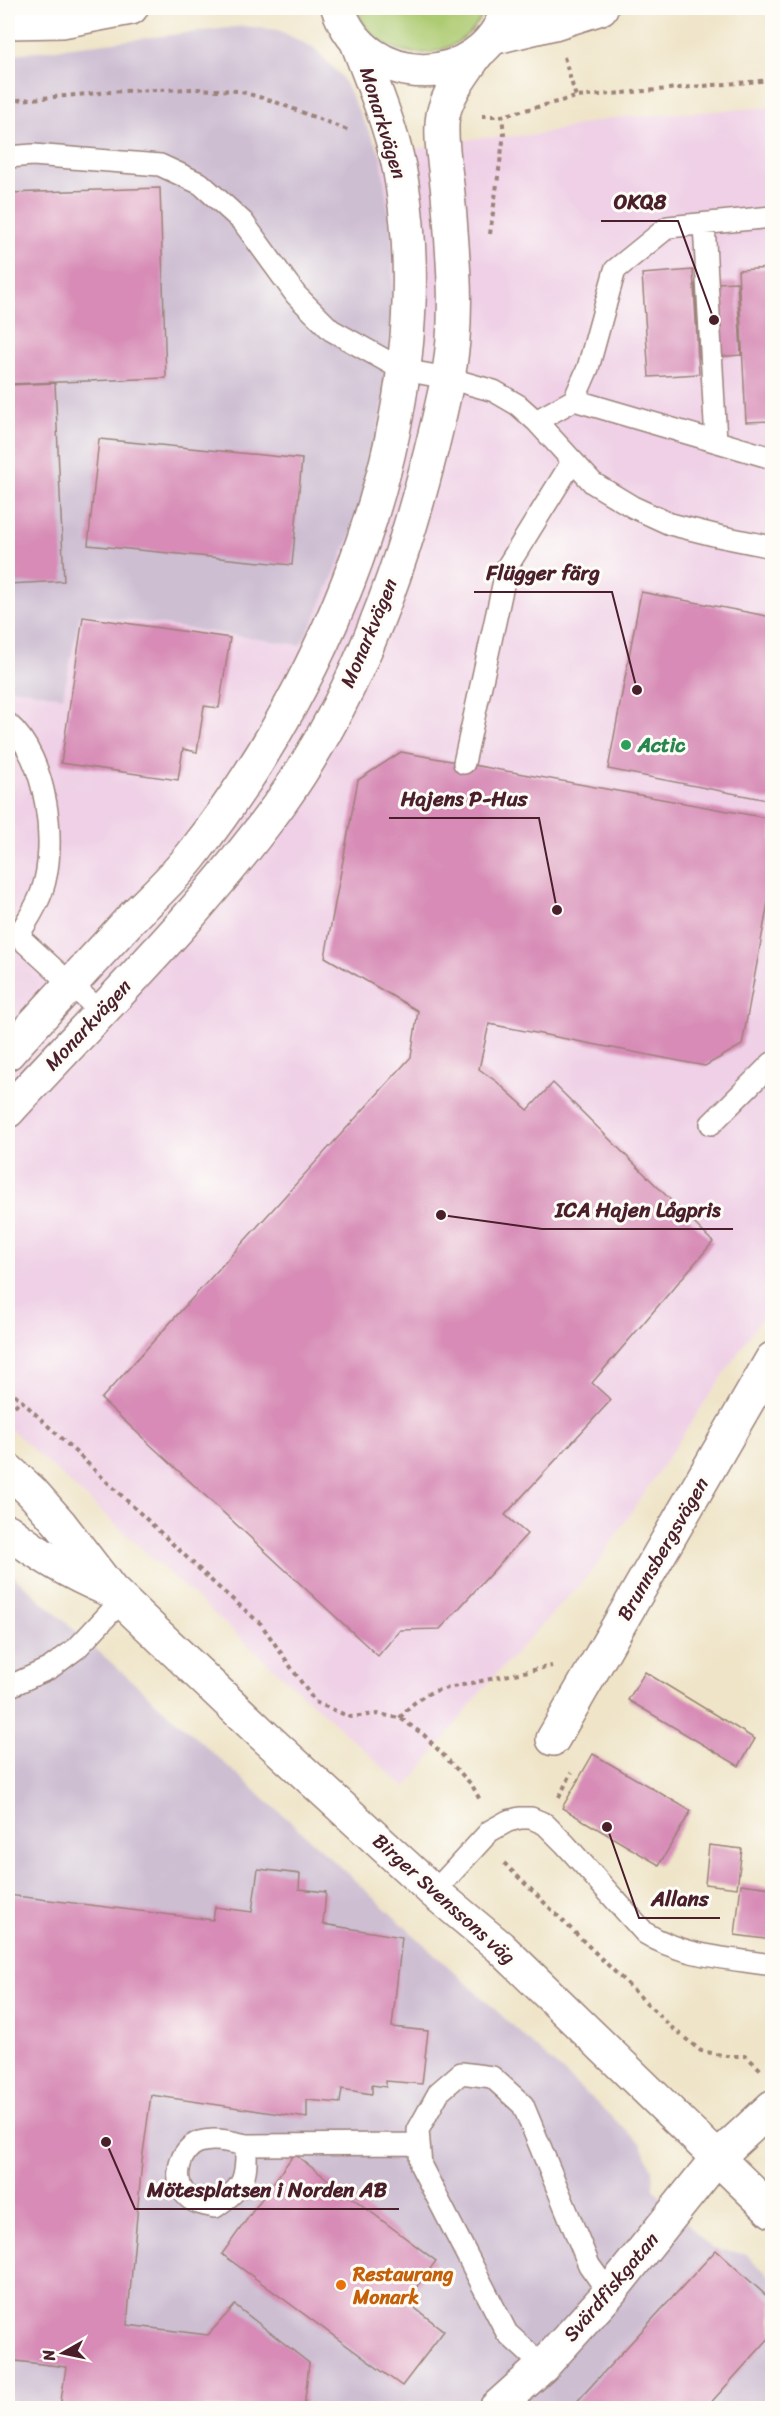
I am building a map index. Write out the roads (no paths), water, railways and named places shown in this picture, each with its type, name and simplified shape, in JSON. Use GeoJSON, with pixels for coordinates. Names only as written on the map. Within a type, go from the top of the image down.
{"type":"FeatureCollection","features":[{"type":"Feature","properties":{"kind":"street"},"geometry":{"type":"LineString","coordinates":[[8,22],[62,21],[131,8]]}},
{"type":"Feature","properties":{"kind":"street","name":"Monarkvägen"},"geometry":{"type":"LineString","coordinates":[[8,1111],[208,896],[282,800],[324,733],[354,674],[386,601],[413,519],[448,378],[453,331],[454,271],[443,116],[459,79],[485,45],[508,8]]}},
{"type":"Feature","properties":{"kind":"street"},"geometry":{"type":"LineString","coordinates":[[340,18],[380,61],[394,67],[415,71],[438,70],[452,66],[485,45],[601,8]]}},
{"type":"Feature","properties":{"kind":"street","name":"Monarkvägen"},"geometry":{"type":"LineString","coordinates":[[8,1053],[190,857],[253,769],[288,711],[350,579],[389,450],[403,370],[409,285],[409,236],[402,181],[388,124],[340,18]]}},
{"type":"Feature","properties":{"kind":"street","name":"Brunnsbergsvägen"},"geometry":{"type":"LineString","coordinates":[[553,1739],[772,1359]]}},
{"type":"Feature","properties":{"kind":"street","name":"Birger Svenssons väg"},"geometry":{"type":"LineString","coordinates":[[8,1470],[32,1492],[61,1525],[116,1595],[262,1734],[434,1892],[500,1947],[772,2211]]}},
{"type":"Feature","properties":{"kind":"street","name":"Birger Svenssons väg"},"geometry":{"type":"LineString","coordinates":[[8,1531],[37,1554],[116,1595]]}},
{"type":"Feature","properties":{"kind":"street","name":"Svärdfiskgatan"},"geometry":{"type":"LineString","coordinates":[[496,2409],[543,2366],[609,2293],[718,2157],[772,2107]]}},
{"type":"Feature","properties":{"kind":"lane"},"geometry":{"type":"LineString","coordinates":[[8,157],[33,155],[160,165],[201,184],[243,222],[296,295],[331,330],[403,370],[448,378],[494,391],[518,405],[536,421],[593,483],[633,507],[669,524],[772,547]]}},
{"type":"Feature","properties":{"kind":"lane"},"geometry":{"type":"LineString","coordinates":[[536,421],[574,400],[588,368],[615,270],[668,227],[772,217]]}},
{"type":"Feature","properties":{"kind":"lane"},"geometry":{"type":"LineString","coordinates":[[704,224],[716,441]]}},
{"type":"Feature","properties":{"kind":"lane"},"geometry":{"type":"LineString","coordinates":[[574,400],[772,458]]}},
{"type":"Feature","properties":{"kind":"lane"},"geometry":{"type":"LineString","coordinates":[[464,763],[507,567],[572,462]]}},
{"type":"Feature","properties":{"kind":"lane"},"geometry":{"type":"LineString","coordinates":[[8,724],[18,733],[35,763],[45,793],[48,855],[42,892],[11,936],[100,1011]]}},
{"type":"Feature","properties":{"kind":"lane"},"geometry":{"type":"LineString","coordinates":[[711,1124],[772,1063]]}},
{"type":"Feature","properties":{"kind":"lane"},"geometry":{"type":"LineString","coordinates":[[8,1687],[50,1668],[77,1648],[116,1595]]}},
{"type":"Feature","properties":{"kind":"lane"},"geometry":{"type":"LineString","coordinates":[[434,1892],[490,1831],[508,1821],[531,1818],[545,1824],[645,1933],[661,1943],[684,1952],[772,1965]]}},
{"type":"Feature","properties":{"kind":"lane"},"geometry":{"type":"LineString","coordinates":[[543,2366],[507,2333],[422,2166],[418,2130],[439,2092],[461,2073],[492,2077],[523,2105],[589,2265],[609,2293]]}},
{"type":"Feature","properties":{"kind":"lane"},"geometry":{"type":"LineString","coordinates":[[246,2145],[419,2144]]}},
{"type":"Feature","properties":{"kind":"place","name":"OKQ8"},"geometry":{"type":"Point","coordinates":[714,320]}},
{"type":"Feature","properties":{"kind":"place","name":"Flügger färg"},"geometry":{"type":"Point","coordinates":[637,690]}},
{"type":"Feature","properties":{"kind":"place","name":"Actic"},"geometry":{"type":"Point","coordinates":[626,745]}},
{"type":"Feature","properties":{"kind":"place","name":"Hajens P-Hus"},"geometry":{"type":"Point","coordinates":[557,910]}},
{"type":"Feature","properties":{"kind":"place","name":"ICA Hajen Lågpris"},"geometry":{"type":"Point","coordinates":[441,1215]}},
{"type":"Feature","properties":{"kind":"place","name":"Allans"},"geometry":{"type":"Point","coordinates":[607,1827]}},
{"type":"Feature","properties":{"kind":"place","name":"Mötesplatsen i Norden AB"},"geometry":{"type":"Point","coordinates":[106,2142]}},
{"type":"Feature","properties":{"kind":"place","name":"Restaurang Monark"},"geometry":{"type":"Point","coordinates":[341,2285]}}]}
